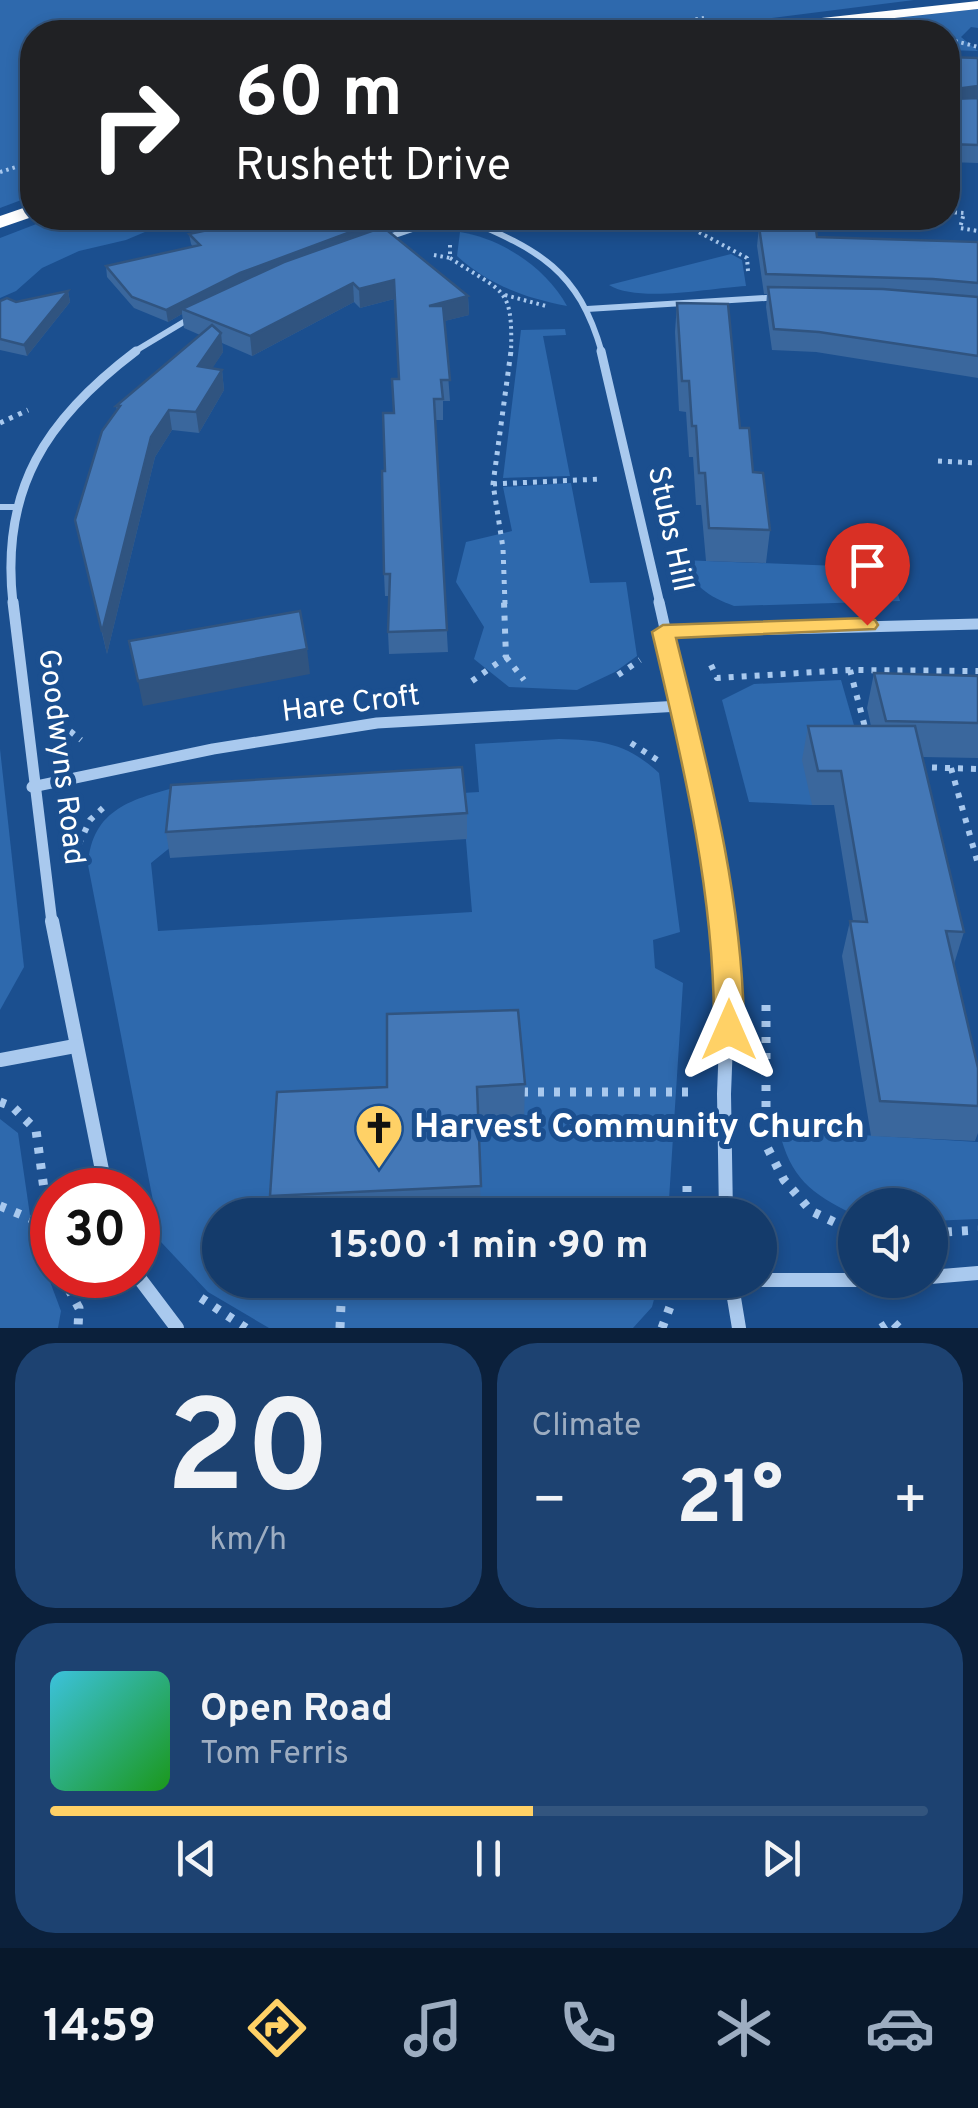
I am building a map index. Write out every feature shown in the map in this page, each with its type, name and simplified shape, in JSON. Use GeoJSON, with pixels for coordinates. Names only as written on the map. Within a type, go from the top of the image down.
{"type":"FeatureCollection","features":[{"type":"Feature","properties":{"kind":"highway"},"geometry":{"type":"LineString","coordinates":[[840,20],[978,5]]}},
{"type":"Feature","properties":{"kind":"street"},"geometry":{"type":"LineString","coordinates":[[378,241],[410,230]]}},
{"type":"Feature","properties":{"kind":"street","name":"Stubs Hill"},"geometry":{"type":"LineString","coordinates":[[488,230],[552,265],[574,286],[587,309],[607,370],[703,796],[729,965],[724,1094],[726,1198]]}},
{"type":"Feature","properties":{"kind":"street"},"geometry":{"type":"LineString","coordinates":[[587,309],[788,298]]}},
{"type":"Feature","properties":{"kind":"street","name":"Goodwyns Road"},"geometry":{"type":"LineString","coordinates":[[101,1168],[75,1046],[32,787],[7,538],[15,506],[38,451],[81,396],[127,357],[201,313]]}},
{"type":"Feature","properties":{"kind":"street"},"geometry":{"type":"LineString","coordinates":[[663,632],[978,624]]}},
{"type":"Feature","properties":{"kind":"street","name":"Hare Croft"},"geometry":{"type":"LineString","coordinates":[[32,787],[213,749],[377,723],[680,706]]}},
{"type":"Feature","properties":{"kind":"street"},"geometry":{"type":"LineString","coordinates":[[0,1060],[75,1046]]}},
{"type":"Feature","properties":{"kind":"street"},"geometry":{"type":"LineString","coordinates":[[948,1276],[978,1273]]}},
{"type":"Feature","properties":{"kind":"street"},"geometry":{"type":"LineString","coordinates":[[777,1280],[838,1280]]}},
{"type":"Feature","properties":{"kind":"street"},"geometry":{"type":"LineString","coordinates":[[154,1298],[177,1328]]}},
{"type":"Feature","properties":{"kind":"street"},"geometry":{"type":"LineString","coordinates":[[734,1298],[739,1328]]}},
{"type":"Feature","properties":{"kind":"lane"},"geometry":{"type":"LineString","coordinates":[[0,507],[15,506]]}},
{"type":"Feature","properties":{"kind":"path"},"geometry":{"type":"LineString","coordinates":[[457,230],[450,241],[450,258],[505,295],[512,308],[511,354],[493,484],[503,548],[506,657],[524,680]]}},
{"type":"Feature","properties":{"kind":"path"},"geometry":{"type":"LineString","coordinates":[[694,230],[747,258],[753,298]]}},
{"type":"Feature","properties":{"kind":"path"},"geometry":{"type":"LineString","coordinates":[[938,461],[978,463]]}},
{"type":"Feature","properties":{"kind":"path"},"geometry":{"type":"LineString","coordinates":[[493,484],[629,477]]}},
{"type":"Feature","properties":{"kind":"path"},"geometry":{"type":"LineString","coordinates":[[460,682],[477,680],[506,657]]}},
{"type":"Feature","properties":{"kind":"path"},"geometry":{"type":"LineString","coordinates":[[850,670],[870,747]]}},
{"type":"Feature","properties":{"kind":"path"},"geometry":{"type":"LineString","coordinates":[[54,718],[78,740],[95,742]]}},
{"type":"Feature","properties":{"kind":"path"},"geometry":{"type":"LineString","coordinates":[[626,741],[644,749],[667,768]]}},
{"type":"Feature","properties":{"kind":"path"},"geometry":{"type":"LineString","coordinates":[[912,767],[978,768]]}},
{"type":"Feature","properties":{"kind":"path"},"geometry":{"type":"LineString","coordinates":[[951,768],[978,864]]}},
{"type":"Feature","properties":{"kind":"path"},"geometry":{"type":"LineString","coordinates":[[77,856],[90,820],[117,799]]}},
{"type":"Feature","properties":{"kind":"path"},"geometry":{"type":"LineString","coordinates":[[690,1112],[692,1075]]}},
{"type":"Feature","properties":{"kind":"path"},"geometry":{"type":"LineString","coordinates":[[522,1092],[658,1089],[724,1094]]}},
{"type":"Feature","properties":{"kind":"path"},"geometry":{"type":"LineString","coordinates":[[2,1106],[36,1130],[41,1168]]}},
{"type":"Feature","properties":{"kind":"path"},"geometry":{"type":"LineString","coordinates":[[0,1206],[30,1218]]}},
{"type":"Feature","properties":{"kind":"path"},"geometry":{"type":"LineString","coordinates":[[948,1232],[978,1230]]}},
{"type":"Feature","properties":{"kind":"path"},"geometry":{"type":"LineString","coordinates":[[191,1291],[246,1328]]}},
{"type":"Feature","properties":{"kind":"path"},"geometry":{"type":"LineString","coordinates":[[74,1298],[79,1308],[78,1328]]}},
{"type":"Feature","properties":{"kind":"path"},"geometry":{"type":"LineString","coordinates":[[340,1328],[341,1298]]}},
{"type":"Feature","properties":{"kind":"path"},"geometry":{"type":"LineString","coordinates":[[662,1328],[673,1298]]}},
{"type":"Feature","properties":{"kind":"path"},"geometry":{"type":"LineString","coordinates":[[881,1328],[892,1320],[899,1328]]}},
{"type":"Feature","properties":{"kind":"shaded area"},"geometry":{"type":"Polygon","coordinates":[[[0,0],[914,0],[756,20],[20,20],[20,200],[0,208],[0,0]]]}},
{"type":"Feature","properties":{"kind":"shaded area"},"geometry":{"type":"Polygon","coordinates":[[[978,9],[978,28],[971,27],[961,37],[978,51],[960,50],[960,20],[879,20],[978,9]]]}},
{"type":"Feature","properties":{"kind":"shaded area"},"geometry":{"type":"Polygon","coordinates":[[[21,230],[150,230],[79,251],[42,268],[16,291],[0,298],[0,238],[21,230]]]}},
{"type":"Feature","properties":{"kind":"shaded area"},"geometry":{"type":"Polygon","coordinates":[[[460,232],[492,241],[522,257],[547,279],[567,306],[522,294],[482,275],[457,256],[460,232]]]}},
{"type":"Feature","properties":{"kind":"shaded area"},"geometry":{"type":"Polygon","coordinates":[[[731,254],[742,260],[746,286],[656,294],[609,285],[731,254]]]}},
{"type":"Feature","properties":{"kind":"shaded area"},"geometry":{"type":"Polygon","coordinates":[[[565,329],[566,335],[543,336],[570,476],[503,478],[521,330],[565,329]]]}},
{"type":"Feature","properties":{"kind":"shaded area"},"geometry":{"type":"Polygon","coordinates":[[[571,483],[590,583],[626,582],[637,656],[615,672],[577,690],[509,687],[474,659],[484,627],[456,582],[466,542],[512,531],[503,487],[571,483]]]}},
{"type":"Feature","properties":{"kind":"shaded area"},"geometry":{"type":"Polygon","coordinates":[[[681,560],[890,568],[900,601],[734,606],[702,589],[681,560]]]}},
{"type":"Feature","properties":{"kind":"shaded area"},"geometry":{"type":"Polygon","coordinates":[[[841,680],[864,760],[812,805],[749,802],[722,700],[754,684],[841,680]]]}},
{"type":"Feature","properties":{"kind":"shaded area"},"geometry":{"type":"Polygon","coordinates":[[[588,741],[624,749],[659,773],[680,932],[653,940],[655,968],[683,983],[669,1198],[202,1198],[202,1286],[161,1242],[160,1168],[147,1168],[88,865],[97,830],[118,809],[181,786],[172,846],[151,863],[158,931],[472,912],[462,793],[479,792],[475,744],[588,741]]]}},
{"type":"Feature","properties":{"kind":"shaded area"},"geometry":{"type":"Polygon","coordinates":[[[0,749],[24,967],[0,1010],[0,749]]]}},
{"type":"Feature","properties":{"kind":"shaded area"},"geometry":{"type":"Polygon","coordinates":[[[0,1119],[18,1133],[30,1215],[30,1298],[56,1298],[61,1311],[58,1328],[0,1328],[0,1119]]]}},
{"type":"Feature","properties":{"kind":"shaded area"},"geometry":{"type":"Polygon","coordinates":[[[779,1130],[978,1142],[978,1219],[948,1220],[948,1188],[838,1188],[838,1206],[804,1182],[779,1130]]]}},
{"type":"Feature","properties":{"kind":"shaded area"},"geometry":{"type":"Polygon","coordinates":[[[218,1298],[654,1298],[652,1307],[633,1328],[269,1328],[218,1298]]]}},
{"type":"Feature","properties":{"kind":"building"},"geometry":{"type":"Polygon","coordinates":[[[960,57],[978,58],[978,86],[960,88],[960,57]]]}},
{"type":"Feature","properties":{"kind":"building"},"geometry":{"type":"Polygon","coordinates":[[[978,98],[978,145],[960,144],[960,99],[978,98]]]}},
{"type":"Feature","properties":{"kind":"building"},"geometry":{"type":"Polygon","coordinates":[[[208,230],[356,230],[240,273],[166,310],[132,297],[106,266],[200,245],[189,234],[208,230]]]}},
{"type":"Feature","properties":{"kind":"building"},"geometry":{"type":"Polygon","coordinates":[[[375,230],[387,230],[468,296],[429,306],[443,306],[450,380],[441,380],[443,399],[434,399],[447,630],[388,632],[390,574],[384,574],[382,471],[383,413],[394,413],[392,379],[399,379],[394,280],[359,289],[353,283],[250,336],[182,309],[284,262],[375,230]]]}},
{"type":"Feature","properties":{"kind":"building"},"geometry":{"type":"Polygon","coordinates":[[[759,230],[816,230],[817,237],[978,242],[978,283],[766,274],[759,230]]]}},
{"type":"Feature","properties":{"kind":"building"},"geometry":{"type":"Polygon","coordinates":[[[768,287],[883,289],[978,297],[978,356],[774,329],[768,287]]]}},
{"type":"Feature","properties":{"kind":"building"},"geometry":{"type":"Polygon","coordinates":[[[68,291],[24,345],[0,339],[0,301],[7,298],[16,302],[68,291]]]}},
{"type":"Feature","properties":{"kind":"building"},"geometry":{"type":"Polygon","coordinates":[[[677,303],[728,304],[740,428],[749,428],[753,472],[763,473],[770,530],[709,528],[705,473],[699,473],[689,381],[682,381],[677,303]]]}},
{"type":"Feature","properties":{"kind":"building"},"geometry":{"type":"Polygon","coordinates":[[[212,325],[221,333],[198,366],[222,370],[196,412],[169,410],[151,437],[102,632],[75,520],[102,431],[120,406],[116,406],[212,325]]]}},
{"type":"Feature","properties":{"kind":"building"},"geometry":{"type":"Polygon","coordinates":[[[300,611],[307,649],[138,681],[129,641],[300,611]]]}},
{"type":"Feature","properties":{"kind":"building"},"geometry":{"type":"Polygon","coordinates":[[[874,673],[978,676],[978,723],[886,721],[874,673]]]}},
{"type":"Feature","properties":{"kind":"building"},"geometry":{"type":"Polygon","coordinates":[[[808,726],[915,726],[964,932],[946,931],[978,1068],[978,1106],[880,1101],[850,921],[867,922],[841,771],[818,771],[808,726]]]}},
{"type":"Feature","properties":{"kind":"building"},"geometry":{"type":"Polygon","coordinates":[[[462,767],[467,813],[166,832],[171,785],[462,767]]]}},
{"type":"Feature","properties":{"kind":"building","name":"Harvest Community Church"},"geometry":{"type":"Polygon","coordinates":[[[518,1010],[525,1084],[477,1087],[481,1186],[270,1196],[277,1092],[387,1087],[387,1014],[518,1010]]]}},
{"type":"Feature","properties":{"kind":"place","name":"Harvest Community Church"},"geometry":{"type":"Point","coordinates":[379,1170]}},
{"type":"Feature","properties":{"kind":"route"},"geometry":{"type":"LineString","coordinates":[[729,1030],[729,965],[703,796],[663,632],[867,625]]}}]}
